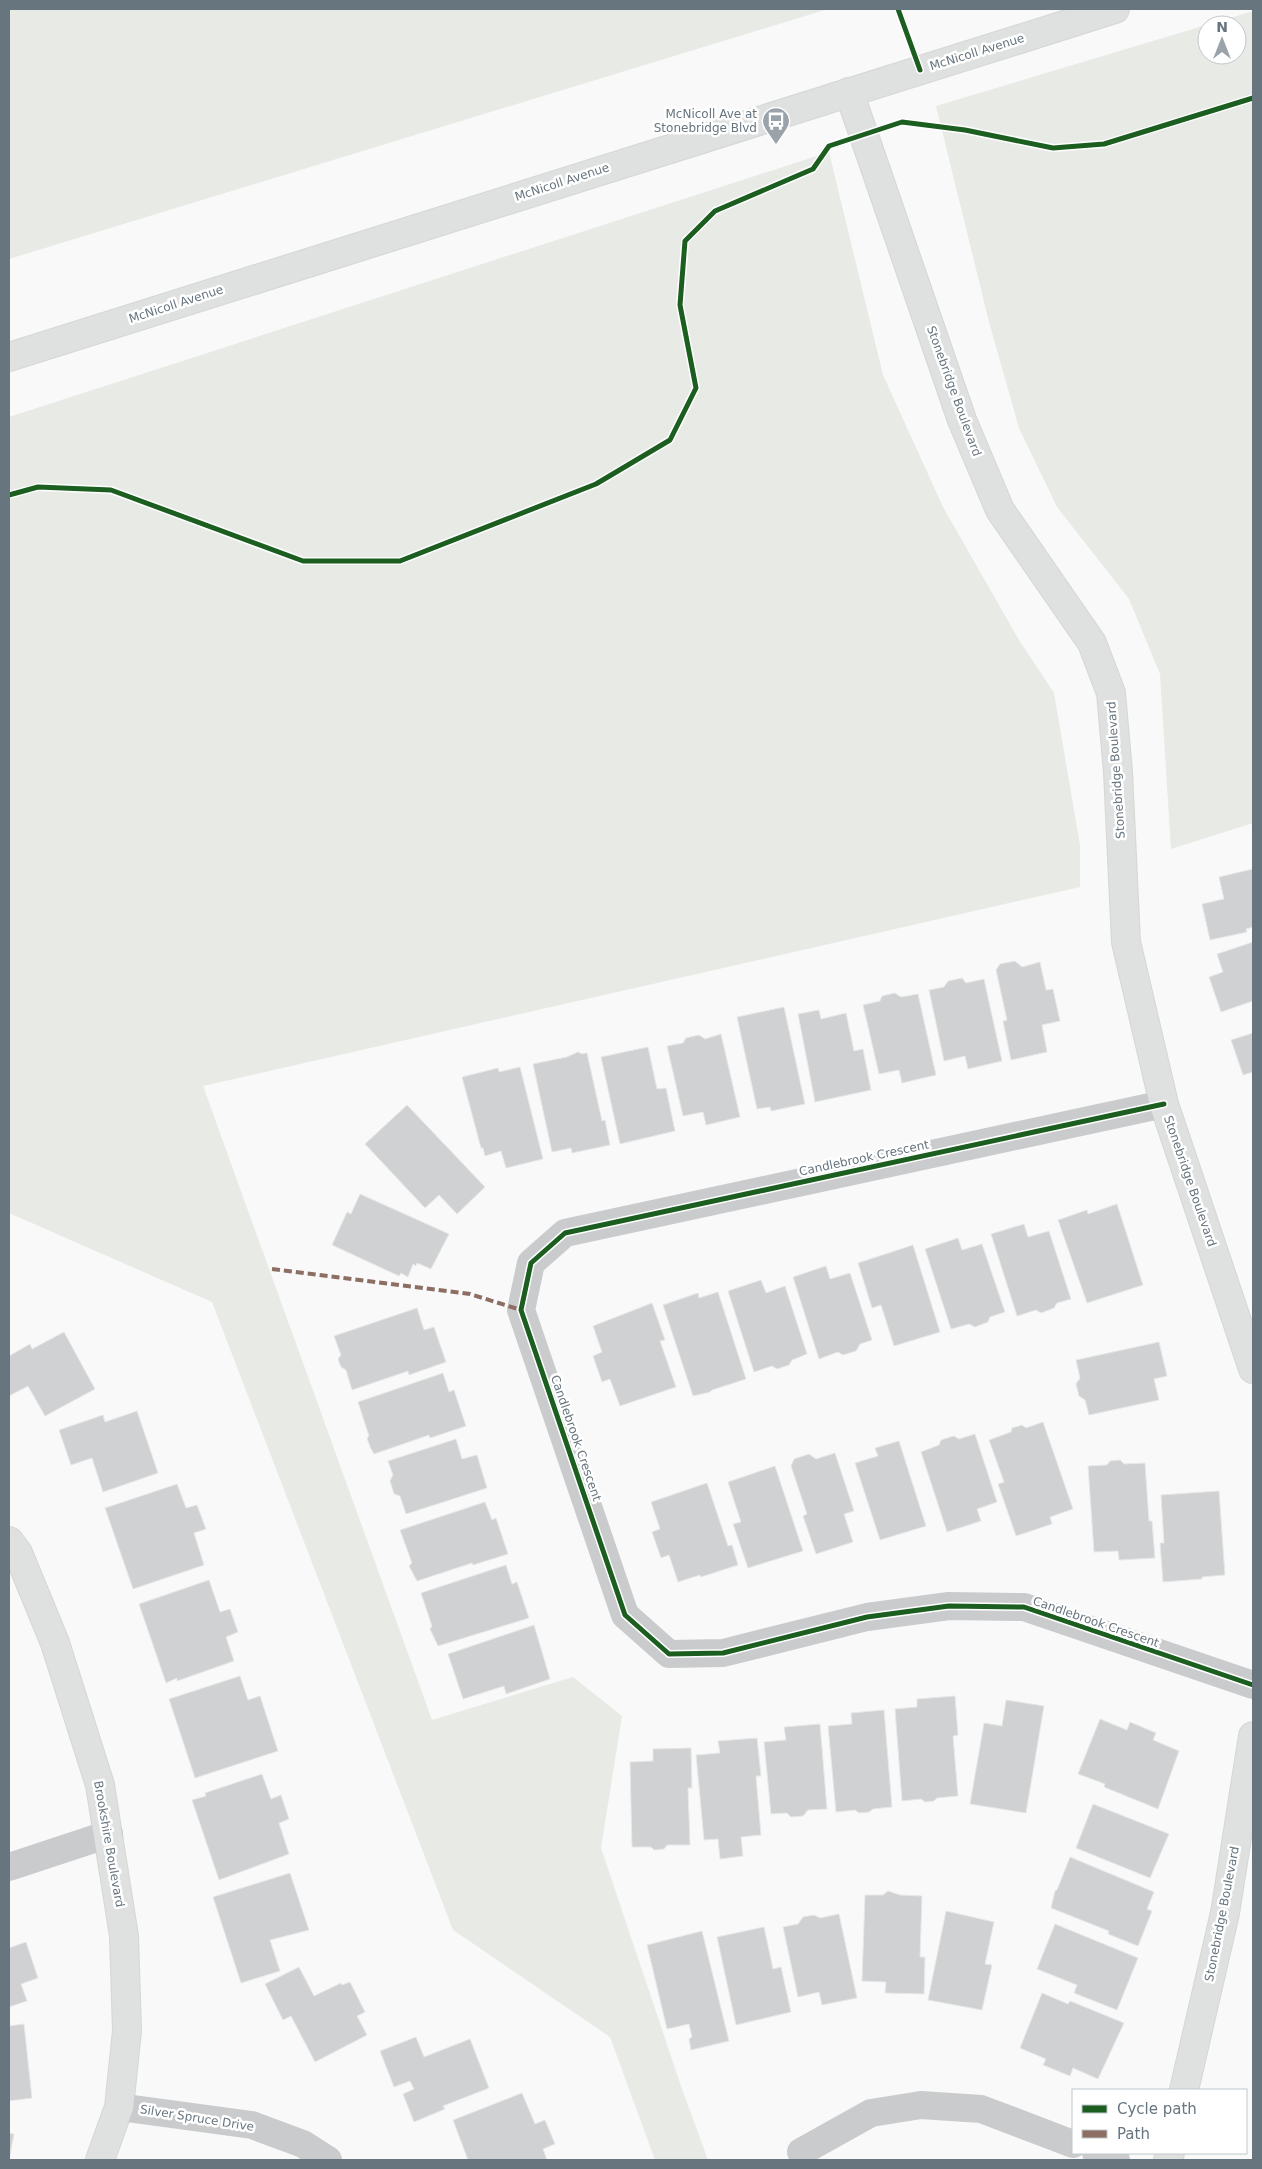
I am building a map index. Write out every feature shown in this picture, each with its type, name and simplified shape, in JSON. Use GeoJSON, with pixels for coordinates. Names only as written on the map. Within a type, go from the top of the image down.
{"type":"FeatureCollection","features":[{"type":"Feature","properties":{"kind":"street","name":"McNicoll Avenue"},"geometry":{"type":"LineString","coordinates":[[9,357],[1115,9]]}},
{"type":"Feature","properties":{"kind":"street","name":"Stonebridge Boulevard"},"geometry":{"type":"LineString","coordinates":[[849,92],[962,420],[1000,510],[1092,643],[1111,693],[1118,772],[1126,942],[1164,1104],[1253,1369]]}},
{"type":"Feature","properties":{"kind":"street","name":"Candlebrook Crescent"},"geometry":{"type":"LineString","coordinates":[[1164,1104],[565,1233],[531,1263],[521,1310],[625,1615],[669,1654],[723,1653],[867,1617],[931,1608],[949,1606],[1024,1607],[1253,1685]]}},
{"type":"Feature","properties":{"kind":"street","name":"Brookshire Boulevard"},"geometry":{"type":"LineString","coordinates":[[9,1541],[18,1553],[55,1643],[100,1785],[110,1834],[124,1936],[127,2030],[119,2107],[100,2160]]}},
{"type":"Feature","properties":{"kind":"street","name":"Stonebridge Boulevard"},"geometry":{"type":"LineString","coordinates":[[1184,2089],[1225,1913],[1253,1736]]}},
{"type":"Feature","properties":{"kind":"street"},"geometry":{"type":"LineString","coordinates":[[9,1867],[110,1834]]}},
{"type":"Feature","properties":{"kind":"street"},"geometry":{"type":"LineString","coordinates":[[801,2152],[871,2113],[921,2105],[981,2109],[1072,2144]]}},
{"type":"Feature","properties":{"kind":"street","name":"Silver Spruce Drive"},"geometry":{"type":"LineString","coordinates":[[119,2107],[163,2111],[252,2125],[303,2144],[328,2160]]}},
{"type":"Feature","properties":{"kind":"street"},"geometry":{"type":"LineString","coordinates":[[1099,2154],[1116,2160]]}},
{"type":"Feature","properties":{"kind":"shaded area"},"geometry":{"type":"Polygon","coordinates":[[[9,9],[828,9],[9,259],[9,9]]]}},
{"type":"Feature","properties":{"kind":"shaded area"},"geometry":{"type":"Polygon","coordinates":[[[1253,11],[1253,823],[1171,849],[1160,674],[1129,599],[1057,507],[1019,428],[989,322],[936,106],[1197,28],[1197,65],[1247,65],[1247,15],[1240,15],[1253,11]]]}},
{"type":"Feature","properties":{"kind":"shaded area"},"geometry":{"type":"Polygon","coordinates":[[[829,152],[883,375],[943,507],[1019,640],[1054,693],[1080,845],[1080,887],[203,1086],[432,1720],[573,1677],[622,1716],[601,1848],[681,2086],[708,2160],[655,2160],[610,2037],[453,1930],[212,1302],[9,1213],[9,417],[829,152]]]}},
{"type":"Feature","properties":{"kind":"building"},"geometry":{"type":"Polygon","coordinates":[[[1253,869],[1253,927],[1246,929],[1247,932],[1210,940],[1202,904],[1224,899],[1219,877],[1253,869]]]}},
{"type":"Feature","properties":{"kind":"building"},"geometry":{"type":"Polygon","coordinates":[[[1253,942],[1253,1001],[1221,1012],[1209,977],[1223,972],[1217,954],[1253,942]]]}},
{"type":"Feature","properties":{"kind":"building"},"geometry":{"type":"Polygon","coordinates":[[[1015,961],[1022,967],[1040,962],[1046,990],[1053,989],[1060,1021],[1042,1025],[1047,1052],[1011,1060],[1003,1021],[1007,1020],[996,970],[1000,964],[1015,961]]]}},
{"type":"Feature","properties":{"kind":"building"},"geometry":{"type":"Polygon","coordinates":[[[962,978],[966,983],[984,979],[1002,1061],[968,1069],[965,1056],[944,1061],[929,990],[944,987],[948,981],[962,978]]]}},
{"type":"Feature","properties":{"kind":"building"},"geometry":{"type":"Polygon","coordinates":[[[895,993],[901,997],[918,994],[936,1075],[902,1083],[899,1070],[879,1074],[863,1005],[880,1001],[882,996],[895,993]]]}},
{"type":"Feature","properties":{"kind":"building"},"geometry":{"type":"Polygon","coordinates":[[[784,1007],[805,1104],[771,1111],[770,1107],[757,1109],[737,1017],[784,1007]]]}},
{"type":"Feature","properties":{"kind":"building"},"geometry":{"type":"Polygon","coordinates":[[[819,1010],[821,1019],[846,1013],[854,1051],[863,1049],[871,1090],[815,1102],[798,1014],[819,1010]]]}},
{"type":"Feature","properties":{"kind":"building"},"geometry":{"type":"Polygon","coordinates":[[[1253,1033],[1253,1072],[1243,1075],[1231,1040],[1253,1033]]]}},
{"type":"Feature","properties":{"kind":"building"},"geometry":{"type":"Polygon","coordinates":[[[721,1034],[740,1117],[706,1125],[703,1112],[683,1116],[667,1046],[683,1043],[686,1038],[699,1035],[705,1039],[721,1034]]]}},
{"type":"Feature","properties":{"kind":"building"},"geometry":{"type":"Polygon","coordinates":[[[648,1047],[657,1089],[666,1088],[675,1131],[620,1144],[601,1057],[648,1047]]]}},
{"type":"Feature","properties":{"kind":"building"},"geometry":{"type":"Polygon","coordinates":[[[578,1052],[582,1054],[587,1053],[602,1121],[605,1120],[610,1145],[572,1153],[571,1148],[552,1152],[533,1064],[567,1057],[578,1052]]]}},
{"type":"Feature","properties":{"kind":"building"},"geometry":{"type":"Polygon","coordinates":[[[520,1067],[543,1159],[506,1168],[501,1151],[485,1156],[483,1148],[481,1148],[462,1077],[498,1068],[499,1072],[520,1067]]]}},
{"type":"Feature","properties":{"kind":"building"},"geometry":{"type":"Polygon","coordinates":[[[407,1105],[485,1187],[457,1214],[439,1195],[425,1208],[365,1144],[407,1105]]]}},
{"type":"Feature","properties":{"kind":"building"},"geometry":{"type":"Polygon","coordinates":[[[360,1194],[449,1234],[431,1269],[417,1263],[416,1266],[413,1264],[408,1277],[401,1273],[399,1276],[332,1245],[347,1212],[351,1214],[360,1194]]]}},
{"type":"Feature","properties":{"kind":"building"},"geometry":{"type":"Polygon","coordinates":[[[1117,1204],[1143,1285],[1087,1303],[1058,1220],[1087,1210],[1088,1214],[1117,1204]]]}},
{"type":"Feature","properties":{"kind":"building"},"geometry":{"type":"Polygon","coordinates":[[[1024,1224],[1028,1237],[1049,1231],[1071,1299],[1057,1303],[1054,1308],[1041,1313],[1036,1310],[1017,1316],[991,1234],[1024,1224]]]}},
{"type":"Feature","properties":{"kind":"building"},"geometry":{"type":"Polygon","coordinates":[[[958,1238],[962,1250],[982,1244],[1005,1312],[990,1317],[988,1322],[975,1327],[969,1324],[951,1329],[925,1249],[958,1238]]]}},
{"type":"Feature","properties":{"kind":"building"},"geometry":{"type":"Polygon","coordinates":[[[913,1245],[940,1332],[894,1346],[881,1305],[872,1308],[858,1263],[913,1245]]]}},
{"type":"Feature","properties":{"kind":"building"},"geometry":{"type":"Polygon","coordinates":[[[826,1266],[830,1279],[850,1273],[872,1340],[860,1344],[856,1351],[843,1355],[838,1352],[819,1359],[793,1277],[826,1266]]]}},
{"type":"Feature","properties":{"kind":"building"},"geometry":{"type":"Polygon","coordinates":[[[761,1280],[766,1293],[785,1286],[807,1354],[792,1360],[789,1365],[777,1369],[772,1366],[754,1372],[728,1291],[761,1280]]]}},
{"type":"Feature","properties":{"kind":"building"},"geometry":{"type":"Polygon","coordinates":[[[718,1292],[746,1379],[693,1396],[663,1305],[698,1293],[699,1298],[718,1292]]]}},
{"type":"Feature","properties":{"kind":"building"},"geometry":{"type":"Polygon","coordinates":[[[652,1303],[665,1340],[660,1341],[676,1387],[620,1406],[610,1379],[602,1382],[593,1356],[602,1352],[593,1326],[652,1303]]]}},
{"type":"Feature","properties":{"kind":"building"},"geometry":{"type":"Polygon","coordinates":[[[417,1308],[424,1330],[434,1327],[446,1362],[409,1375],[408,1371],[352,1390],[346,1370],[341,1367],[338,1359],[341,1355],[334,1336],[417,1308]]]}},
{"type":"Feature","properties":{"kind":"building"},"geometry":{"type":"Polygon","coordinates":[[[64,1332],[95,1389],[45,1416],[28,1386],[9,1396],[9,1356],[30,1344],[32,1349],[64,1332]]]}},
{"type":"Feature","properties":{"kind":"building"},"geometry":{"type":"Polygon","coordinates":[[[1159,1342],[1167,1376],[1154,1379],[1159,1400],[1089,1415],[1085,1400],[1079,1396],[1076,1384],[1080,1378],[1076,1360],[1159,1342]]]}},
{"type":"Feature","properties":{"kind":"building"},"geometry":{"type":"Polygon","coordinates":[[[443,1373],[449,1392],[454,1390],[466,1426],[430,1438],[429,1435],[374,1454],[367,1438],[369,1436],[358,1402],[443,1373]]]}},
{"type":"Feature","properties":{"kind":"building"},"geometry":{"type":"Polygon","coordinates":[[[137,1411],[158,1473],[103,1492],[92,1458],[71,1465],[59,1430],[103,1415],[105,1422],[137,1411]]]}},
{"type":"Feature","properties":{"kind":"building"},"geometry":{"type":"Polygon","coordinates":[[[1043,1422],[1073,1509],[1050,1517],[1052,1524],[1016,1536],[998,1484],[1004,1482],[989,1440],[1011,1432],[1012,1428],[1022,1425],[1026,1428],[1043,1422]]]}},
{"type":"Feature","properties":{"kind":"building"},"geometry":{"type":"Polygon","coordinates":[[[975,1434],[997,1502],[977,1509],[981,1521],[947,1532],[921,1452],[939,1445],[941,1440],[954,1436],[959,1439],[975,1434]]]}},
{"type":"Feature","properties":{"kind":"building"},"geometry":{"type":"Polygon","coordinates":[[[456,1439],[462,1459],[477,1455],[487,1488],[406,1514],[400,1496],[394,1494],[390,1481],[393,1475],[388,1461],[456,1439]]]}},
{"type":"Feature","properties":{"kind":"building"},"geometry":{"type":"Polygon","coordinates":[[[899,1441],[926,1526],[880,1540],[855,1463],[878,1456],[875,1448],[899,1441]]]}},
{"type":"Feature","properties":{"kind":"building"},"geometry":{"type":"Polygon","coordinates":[[[835,1453],[854,1511],[844,1514],[853,1542],[816,1554],[803,1516],[807,1514],[791,1466],[794,1459],[809,1454],[816,1459],[835,1453]]]}},
{"type":"Feature","properties":{"kind":"building"},"geometry":{"type":"Polygon","coordinates":[[[1120,1460],[1124,1464],[1145,1463],[1149,1521],[1152,1521],[1155,1558],[1119,1560],[1118,1551],[1094,1552],[1088,1466],[1107,1465],[1110,1461],[1120,1460]]]}},
{"type":"Feature","properties":{"kind":"building"},"geometry":{"type":"Polygon","coordinates":[[[775,1466],[803,1551],[748,1568],[733,1524],[741,1522],[728,1482],[775,1466]]]}},
{"type":"Feature","properties":{"kind":"building"},"geometry":{"type":"Polygon","coordinates":[[[707,1483],[728,1546],[732,1545],[738,1565],[678,1582],[669,1555],[661,1558],[652,1532],[660,1529],[651,1502],[707,1483]]]}},
{"type":"Feature","properties":{"kind":"building"},"geometry":{"type":"Polygon","coordinates":[[[177,1484],[186,1508],[197,1505],[206,1529],[194,1533],[204,1565],[133,1589],[105,1508],[177,1484]]]}},
{"type":"Feature","properties":{"kind":"building"},"geometry":{"type":"Polygon","coordinates":[[[1219,1491],[1225,1575],[1163,1582],[1160,1543],[1164,1543],[1161,1495],[1219,1491]]]}},
{"type":"Feature","properties":{"kind":"building"},"geometry":{"type":"Polygon","coordinates":[[[485,1502],[492,1520],[496,1518],[508,1554],[473,1565],[472,1563],[417,1581],[409,1566],[412,1563],[400,1530],[485,1502]]]}},
{"type":"Feature","properties":{"kind":"building"},"geometry":{"type":"Polygon","coordinates":[[[506,1565],[512,1584],[517,1582],[529,1618],[438,1646],[430,1629],[432,1626],[421,1593],[506,1565]]]}},
{"type":"Feature","properties":{"kind":"building"},"geometry":{"type":"Polygon","coordinates":[[[209,1580],[220,1612],[230,1609],[238,1632],[226,1637],[234,1661],[166,1683],[139,1604],[209,1580]]]}},
{"type":"Feature","properties":{"kind":"building"},"geometry":{"type":"Polygon","coordinates":[[[534,1625],[550,1679],[506,1694],[504,1686],[463,1699],[448,1654],[534,1625]]]}},
{"type":"Feature","properties":{"kind":"building"},"geometry":{"type":"Polygon","coordinates":[[[240,1676],[248,1700],[260,1696],[278,1751],[195,1778],[169,1699],[240,1676]]]}},
{"type":"Feature","properties":{"kind":"building"},"geometry":{"type":"Polygon","coordinates":[[[955,1696],[958,1735],[953,1736],[958,1796],[937,1798],[934,1801],[925,1802],[921,1799],[902,1801],[895,1709],[917,1707],[917,1699],[955,1696]]]}},
{"type":"Feature","properties":{"kind":"building"},"geometry":{"type":"Polygon","coordinates":[[[1006,1700],[1044,1706],[1026,1813],[970,1804],[984,1723],[1002,1726],[1006,1700]]]}},
{"type":"Feature","properties":{"kind":"building"},"geometry":{"type":"Polygon","coordinates":[[[884,1710],[892,1807],[859,1813],[855,1810],[836,1812],[828,1726],[852,1724],[851,1713],[884,1710]]]}},
{"type":"Feature","properties":{"kind":"building"},"geometry":{"type":"Polygon","coordinates":[[[1100,1719],[1127,1730],[1130,1722],[1156,1733],[1153,1740],[1179,1751],[1158,1809],[1104,1787],[1105,1784],[1078,1774],[1100,1719]]]}},
{"type":"Feature","properties":{"kind":"building"},"geometry":{"type":"Polygon","coordinates":[[[820,1724],[827,1809],[808,1810],[803,1816],[791,1817],[787,1813],[771,1814],[764,1742],[786,1740],[784,1727],[820,1724]]]}},
{"type":"Feature","properties":{"kind":"building"},"geometry":{"type":"Polygon","coordinates":[[[757,1738],[761,1776],[756,1776],[761,1835],[741,1837],[743,1856],[720,1859],[718,1839],[704,1840],[696,1755],[720,1753],[718,1741],[757,1738]]]}},
{"type":"Feature","properties":{"kind":"building"},"geometry":{"type":"Polygon","coordinates":[[[691,1748],[692,1788],[688,1788],[690,1845],[667,1845],[664,1849],[654,1850],[651,1847],[632,1847],[630,1762],[653,1761],[653,1749],[691,1748]]]}},
{"type":"Feature","properties":{"kind":"building"},"geometry":{"type":"Polygon","coordinates":[[[262,1774],[271,1799],[281,1795],[289,1819],[279,1823],[289,1854],[219,1880],[192,1800],[206,1796],[205,1793],[262,1774]]]}},
{"type":"Feature","properties":{"kind":"building"},"geometry":{"type":"Polygon","coordinates":[[[1093,1804],[1169,1834],[1150,1878],[1076,1848],[1093,1804]]]}},
{"type":"Feature","properties":{"kind":"building"},"geometry":{"type":"Polygon","coordinates":[[[1070,1857],[1154,1892],[1147,1909],[1152,1911],[1138,1946],[1108,1934],[1109,1931],[1051,1908],[1055,1891],[1070,1857]]]}},
{"type":"Feature","properties":{"kind":"building"},"geometry":{"type":"Polygon","coordinates":[[[290,1873],[309,1930],[270,1940],[280,1971],[241,1983],[213,1897],[290,1873]]]}},
{"type":"Feature","properties":{"kind":"building"},"geometry":{"type":"Polygon","coordinates":[[[888,1891],[900,1895],[922,1896],[920,1957],[925,1957],[924,1994],[885,1993],[886,1982],[862,1981],[865,1895],[883,1895],[888,1891]]]}},
{"type":"Feature","properties":{"kind":"building"},"geometry":{"type":"Polygon","coordinates":[[[946,1911],[994,1922],[985,1964],[992,1965],[982,2010],[928,2000],[946,1911]]]}},
{"type":"Feature","properties":{"kind":"building"},"geometry":{"type":"Polygon","coordinates":[[[839,1914],[857,1998],[822,2005],[819,1992],[798,1997],[783,1927],[798,1924],[803,1917],[814,1915],[820,1918],[839,1914]]]}},
{"type":"Feature","properties":{"kind":"building"},"geometry":{"type":"Polygon","coordinates":[[[1055,1924],[1138,1958],[1117,2010],[1074,1993],[1077,1985],[1037,1969],[1055,1924]]]}},
{"type":"Feature","properties":{"kind":"building"},"geometry":{"type":"Polygon","coordinates":[[[764,1927],[773,1969],[781,1967],[791,2012],[736,2025],[717,1937],[764,1927]]]}},
{"type":"Feature","properties":{"kind":"building"},"geometry":{"type":"Polygon","coordinates":[[[702,1931],[729,2041],[691,2050],[689,2039],[692,2037],[689,2024],[667,2029],[647,1945],[702,1931]]]}},
{"type":"Feature","properties":{"kind":"building"},"geometry":{"type":"Polygon","coordinates":[[[26,1942],[38,1978],[21,1984],[27,2001],[9,2007],[9,1948],[26,1942]]]}},
{"type":"Feature","properties":{"kind":"building"},"geometry":{"type":"Polygon","coordinates":[[[299,1967],[314,1996],[341,1983],[342,1985],[350,1982],[365,2012],[357,2016],[367,2035],[315,2062],[291,2016],[283,2020],[265,1984],[299,1967]]]}},
{"type":"Feature","properties":{"kind":"building"},"geometry":{"type":"Polygon","coordinates":[[[1042,1993],[1068,2004],[1070,2001],[1124,2023],[1098,2079],[1073,2068],[1070,2076],[1043,2065],[1046,2059],[1020,2048],[1042,1993]]]}},
{"type":"Feature","properties":{"kind":"building"},"geometry":{"type":"Polygon","coordinates":[[[24,2024],[32,2098],[9,2101],[9,2026],[24,2024]]]}},
{"type":"Feature","properties":{"kind":"building"},"geometry":{"type":"Polygon","coordinates":[[[416,2037],[424,2057],[470,2039],[489,2088],[443,2106],[445,2109],[414,2122],[403,2094],[414,2089],[410,2081],[394,2087],[380,2051],[416,2037]]]}},
{"type":"Feature","properties":{"kind":"building"},"geometry":{"type":"Polygon","coordinates":[[[522,2093],[535,2124],[545,2120],[555,2144],[543,2149],[547,2160],[468,2160],[453,2120],[522,2093]]]}},
{"type":"Feature","properties":{"kind":"building"},"geometry":{"type":"Polygon","coordinates":[[[9,2133],[14,2134],[9,2160],[9,2133]]]}},
{"type":"Feature","properties":{"kind":"marked path"},"geometry":{"type":"LineString","coordinates":[[272,1269],[470,1294],[521,1310]]}},
{"type":"Feature","properties":{"kind":"cycle path"},"geometry":{"type":"LineString","coordinates":[[898,9],[920,70]]}},
{"type":"Feature","properties":{"kind":"cycle path"},"geometry":{"type":"LineString","coordinates":[[9,495],[38,487],[111,490],[303,561],[400,561],[596,484],[670,440],[696,388],[680,305],[685,241],[715,211],[813,169],[829,146],[902,122],[965,130],[1053,148],[1104,144],[1253,98]]}},
{"type":"Feature","properties":{"kind":"cycle path"},"geometry":{"type":"LineString","coordinates":[[1164,1104],[565,1233],[531,1263],[521,1310],[625,1615],[669,1654],[723,1653],[867,1617],[949,1606],[1024,1607],[1253,1685]]}},
{"type":"Feature","properties":{"kind":"place","name":"McNicoll Ave at Stonebridge Blvd"},"geometry":{"type":"Point","coordinates":[776,145]}}]}
